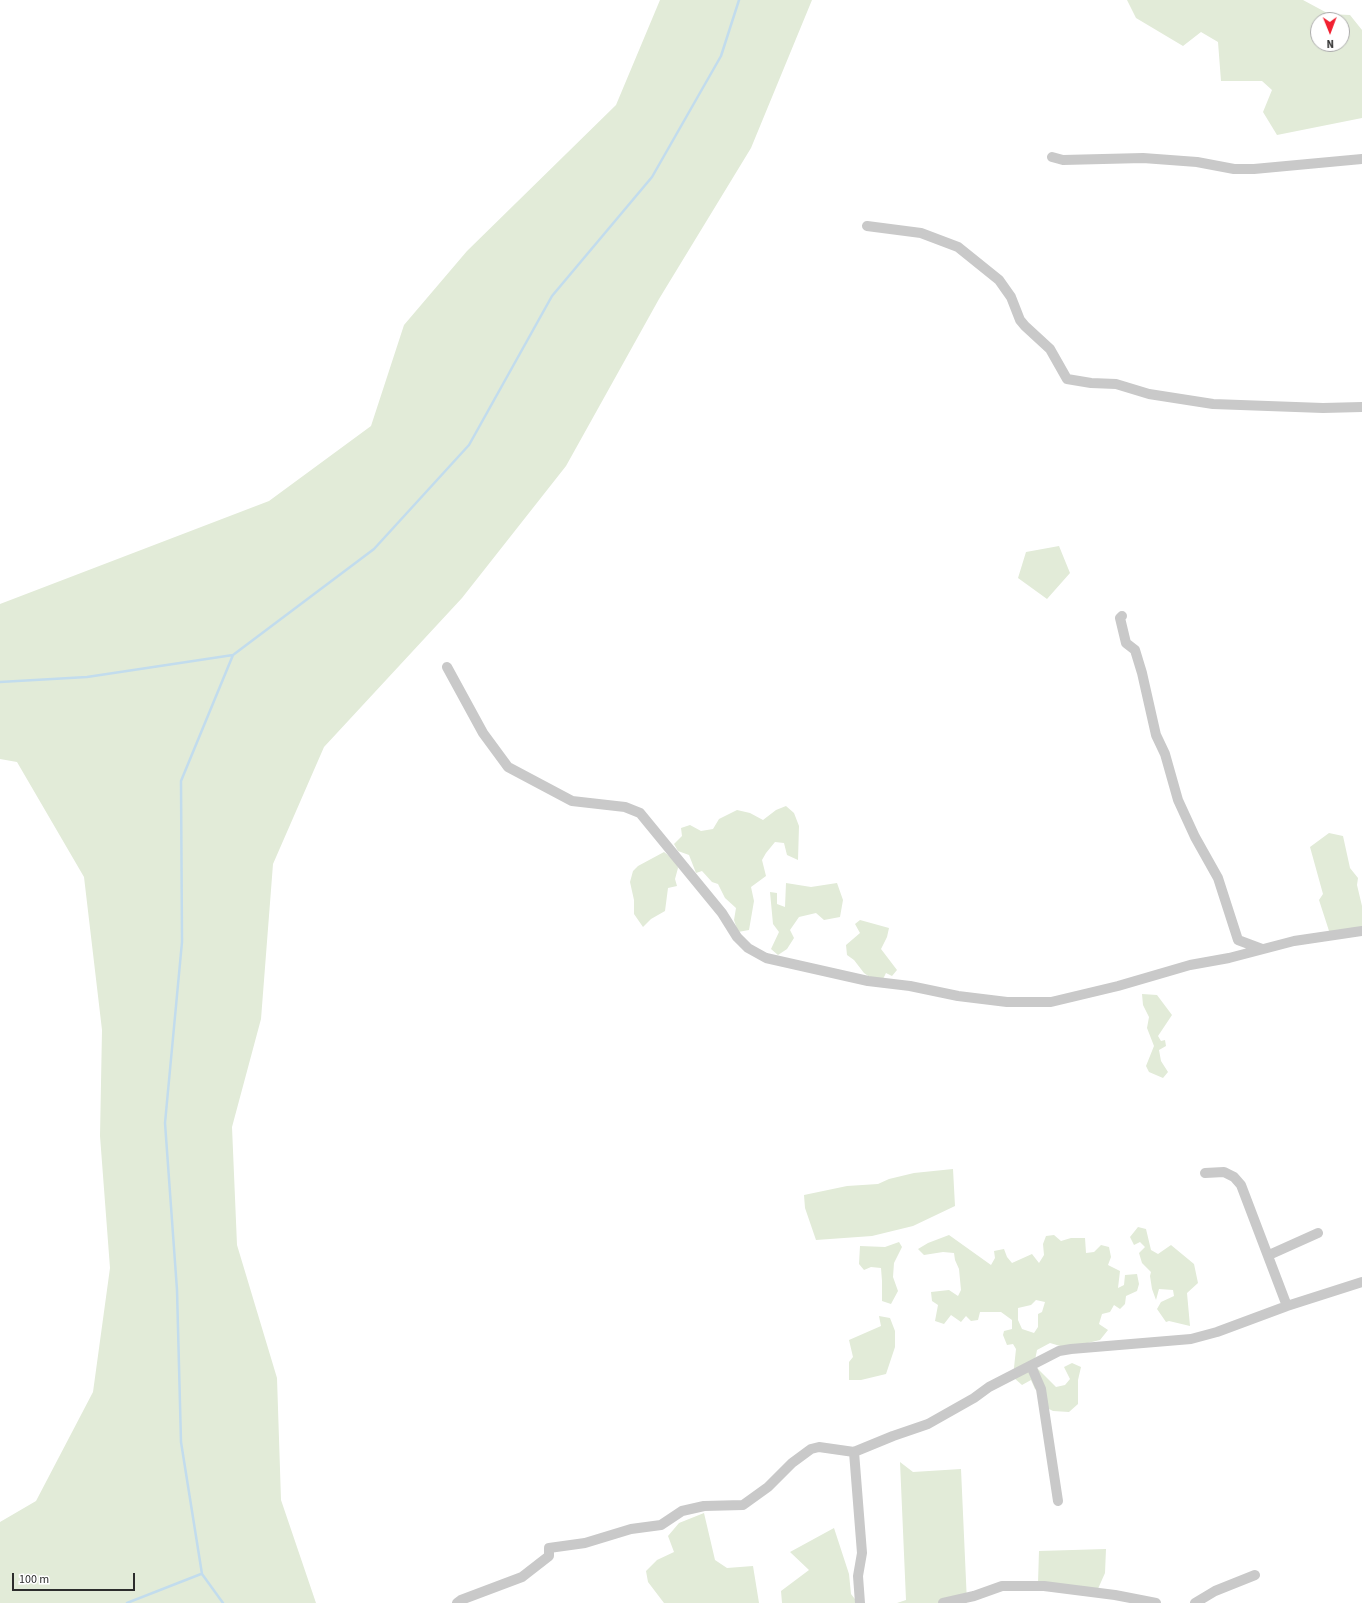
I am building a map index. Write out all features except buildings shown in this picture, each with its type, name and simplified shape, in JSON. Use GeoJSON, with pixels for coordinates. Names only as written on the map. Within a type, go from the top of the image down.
{"type":"FeatureCollection","features":[{"type":"Feature","properties":{"kind":"street"},"geometry":{"type":"LineString","coordinates":[[1052,157],[1063,160],[1143,158],[1197,162],[1234,169],[1254,169],[1362,159]]}},
{"type":"Feature","properties":{"kind":"street"},"geometry":{"type":"LineString","coordinates":[[867,226],[921,233],[958,247],[999,280],[1011,297],[1020,320],[1050,349],[1068,379],[1091,383],[1116,384],[1149,394],[1213,404],[1323,408],[1362,407]]}},
{"type":"Feature","properties":{"kind":"street"},"geometry":{"type":"LineString","coordinates":[[1122,616],[1120,618],[1126,644],[1135,650],[1156,735],[1165,754],[1178,800],[1195,837],[1218,878],[1238,940],[1251,943],[1262,949]]}},
{"type":"Feature","properties":{"kind":"street"},"geometry":{"type":"LineString","coordinates":[[447,667],[483,733],[508,767],[572,801],[625,807],[640,813],[722,913],[738,937],[748,948],[766,958],[868,981],[910,986],[958,996],[1034,1003],[1066,999],[1190,965],[1228,958],[1294,941],[1362,931]]}},
{"type":"Feature","properties":{"kind":"street"},"geometry":{"type":"LineString","coordinates":[[1205,1173],[1224,1172],[1234,1178],[1241,1185],[1269,1255],[1287,1306]]}},
{"type":"Feature","properties":{"kind":"street"},"geometry":{"type":"LineString","coordinates":[[1269,1255],[1318,1233]]}},
{"type":"Feature","properties":{"kind":"street"},"geometry":{"type":"LineString","coordinates":[[458,1603],[461,1600],[522,1577],[549,1556],[549,1548],[585,1543],[631,1529],[661,1525],[682,1511],[704,1506],[743,1504],[768,1487],[792,1463],[811,1449],[820,1447],[854,1452],[892,1436],[928,1424],[974,1398],[989,1387],[1065,1349],[1168,1341],[1207,1335],[1287,1306],[1362,1282]]}},
{"type":"Feature","properties":{"kind":"street"},"geometry":{"type":"LineString","coordinates":[[1031,1366],[1041,1389],[1058,1501]]}},
{"type":"Feature","properties":{"kind":"street"},"geometry":{"type":"LineString","coordinates":[[854,1452],[862,1553],[858,1576],[860,1603]]}},
{"type":"Feature","properties":{"kind":"street"},"geometry":{"type":"LineString","coordinates":[[1195,1603],[1215,1591],[1255,1575]]}},
{"type":"Feature","properties":{"kind":"street"},"geometry":{"type":"LineString","coordinates":[[943,1603],[974,1596],[1002,1586],[1044,1586],[1115,1595],[1156,1603]]}},
{"type":"Feature","properties":{"kind":"green space"},"geometry":{"type":"Polygon","coordinates":[[[660,0],[812,0],[751,148],[659,299],[566,466],[462,598],[324,747],[273,864],[261,1019],[232,1127],[237,1245],[277,1378],[281,1500],[316,1603],[0,1603],[0,1522],[36,1501],[93,1392],[110,1268],[100,1136],[102,1030],[84,877],[17,762],[0,759],[0,604],[269,501],[371,426],[404,325],[467,251],[616,105],[660,0]]]}},
{"type":"Feature","properties":{"kind":"green space"},"geometry":{"type":"Polygon","coordinates":[[[1127,0],[1303,0],[1325,12],[1310,12],[1310,52],[1350,52],[1350,15],[1362,30],[1362,118],[1277,135],[1263,112],[1272,90],[1262,81],[1221,81],[1218,42],[1201,32],[1183,46],[1136,18],[1127,0]]]}},
{"type":"Feature","properties":{"kind":"green space"},"geometry":{"type":"Polygon","coordinates":[[[1059,546],[1070,573],[1047,599],[1018,578],[1026,552],[1059,546]]]}},
{"type":"Feature","properties":{"kind":"green space"},"geometry":{"type":"Polygon","coordinates":[[[786,806],[794,813],[799,826],[798,860],[787,855],[784,843],[775,842],[762,860],[766,876],[751,887],[754,901],[749,930],[738,932],[734,920],[736,908],[725,898],[718,884],[712,882],[702,871],[696,873],[689,855],[678,851],[674,844],[682,836],[681,828],[690,825],[701,831],[713,829],[719,819],[737,810],[750,813],[763,820],[776,810],[786,806]]]}},
{"type":"Feature","properties":{"kind":"green space"},"geometry":{"type":"Polygon","coordinates":[[[1329,833],[1343,836],[1350,868],[1358,878],[1357,885],[1362,906],[1362,927],[1330,934],[1319,900],[1323,894],[1310,847],[1329,833]]]}},
{"type":"Feature","properties":{"kind":"green space"},"geometry":{"type":"Polygon","coordinates":[[[664,852],[676,861],[678,868],[675,879],[677,886],[668,888],[665,911],[651,919],[643,927],[634,914],[634,900],[630,882],[633,871],[638,866],[664,852]]]}},
{"type":"Feature","properties":{"kind":"green space"},"geometry":{"type":"Polygon","coordinates":[[[786,883],[811,887],[837,883],[843,900],[840,917],[824,920],[816,913],[799,917],[790,930],[794,938],[787,949],[778,955],[771,949],[779,932],[773,924],[770,892],[777,893],[777,904],[785,907],[786,883]]]}},
{"type":"Feature","properties":{"kind":"green space"},"geometry":{"type":"Polygon","coordinates":[[[860,920],[889,928],[887,937],[881,949],[897,970],[892,976],[886,973],[883,979],[874,980],[864,973],[854,960],[847,955],[846,945],[860,933],[855,924],[860,920]]]}},
{"type":"Feature","properties":{"kind":"green space"},"geometry":{"type":"Polygon","coordinates":[[[1142,994],[1157,995],[1172,1015],[1158,1036],[1161,1041],[1165,1040],[1166,1046],[1159,1050],[1161,1061],[1168,1072],[1163,1078],[1149,1072],[1146,1066],[1154,1046],[1147,1028],[1149,1017],[1143,1005],[1142,994]]]}},
{"type":"Feature","properties":{"kind":"green space"},"geometry":{"type":"Polygon","coordinates":[[[953,1169],[955,1206],[913,1226],[872,1236],[816,1240],[805,1208],[804,1195],[847,1186],[878,1184],[889,1179],[914,1173],[953,1169]]]}},
{"type":"Feature","properties":{"kind":"green space"},"geometry":{"type":"Polygon","coordinates":[[[1138,1227],[1146,1229],[1151,1250],[1158,1254],[1171,1245],[1194,1264],[1198,1283],[1187,1293],[1190,1326],[1169,1321],[1166,1322],[1157,1309],[1161,1302],[1174,1296],[1173,1290],[1159,1289],[1156,1300],[1152,1289],[1150,1276],[1151,1272],[1142,1263],[1139,1253],[1145,1247],[1140,1242],[1134,1245],[1130,1237],[1138,1227]]]}},
{"type":"Feature","properties":{"kind":"green space"},"geometry":{"type":"Polygon","coordinates":[[[949,1235],[991,1265],[995,1258],[994,1251],[1004,1249],[1007,1257],[1012,1263],[1032,1254],[1039,1263],[1044,1255],[1043,1244],[1046,1236],[1054,1235],[1061,1241],[1071,1238],[1085,1238],[1086,1253],[1094,1252],[1101,1245],[1109,1247],[1111,1257],[1108,1265],[1120,1271],[1118,1288],[1124,1285],[1125,1275],[1137,1274],[1139,1284],[1137,1291],[1126,1296],[1125,1304],[1120,1309],[1114,1305],[1110,1312],[1102,1314],[1099,1324],[1108,1330],[1100,1340],[1067,1348],[1050,1343],[1037,1350],[1034,1365],[1056,1387],[1065,1385],[1070,1379],[1064,1367],[1072,1363],[1081,1367],[1078,1380],[1078,1404],[1069,1412],[1053,1411],[1045,1407],[1045,1395],[1035,1389],[1031,1380],[1022,1385],[1013,1377],[1016,1349],[1013,1344],[1007,1345],[1003,1335],[1004,1331],[1012,1329],[1012,1320],[1001,1312],[980,1312],[978,1320],[971,1321],[966,1316],[961,1322],[951,1315],[944,1324],[935,1321],[938,1305],[932,1301],[931,1292],[949,1290],[958,1296],[961,1290],[959,1269],[954,1253],[943,1252],[924,1255],[918,1249],[928,1243],[949,1235]],[[1036,1300],[1031,1305],[1018,1308],[1018,1320],[1022,1329],[1034,1333],[1038,1327],[1038,1314],[1042,1312],[1045,1302],[1036,1300]]]}},
{"type":"Feature","properties":{"kind":"green space"},"geometry":{"type":"Polygon","coordinates":[[[899,1242],[902,1247],[894,1263],[893,1277],[898,1291],[891,1304],[882,1301],[881,1268],[871,1267],[864,1270],[859,1264],[860,1246],[885,1247],[899,1242]]]}},
{"type":"Feature","properties":{"kind":"green space"},"geometry":{"type":"Polygon","coordinates":[[[879,1316],[890,1318],[895,1331],[895,1347],[886,1374],[861,1380],[849,1380],[849,1362],[853,1357],[849,1340],[881,1326],[879,1316]]]}},
{"type":"Feature","properties":{"kind":"green space"},"geometry":{"type":"Polygon","coordinates":[[[900,1462],[913,1472],[961,1469],[967,1603],[897,1603],[906,1600],[900,1462]]]}},
{"type":"Feature","properties":{"kind":"green space"},"geometry":{"type":"Polygon","coordinates":[[[704,1513],[715,1560],[727,1568],[753,1566],[759,1603],[664,1603],[648,1582],[646,1571],[657,1560],[674,1552],[668,1536],[679,1523],[704,1513]]]}},
{"type":"Feature","properties":{"kind":"green space"},"geometry":{"type":"Polygon","coordinates":[[[834,1528],[849,1574],[851,1594],[858,1603],[782,1603],[781,1591],[809,1570],[790,1552],[834,1528]]]}},
{"type":"Feature","properties":{"kind":"green space"},"geometry":{"type":"Polygon","coordinates":[[[1106,1549],[1105,1573],[1097,1591],[1038,1583],[1039,1551],[1106,1549]]]}},
{"type":"Feature","properties":{"kind":"waterway"},"geometry":{"type":"LineString","coordinates":[[223,1603],[202,1574],[181,1442],[177,1290],[165,1123],[182,942],[181,781],[233,655],[374,549],[469,445],[552,296],[652,177],[721,56],[739,0]]}},
{"type":"Feature","properties":{"kind":"waterway"},"geometry":{"type":"LineString","coordinates":[[0,682],[87,677],[233,655]]}},
{"type":"Feature","properties":{"kind":"waterway"},"geometry":{"type":"LineString","coordinates":[[127,1603],[201,1574]]}}]}
